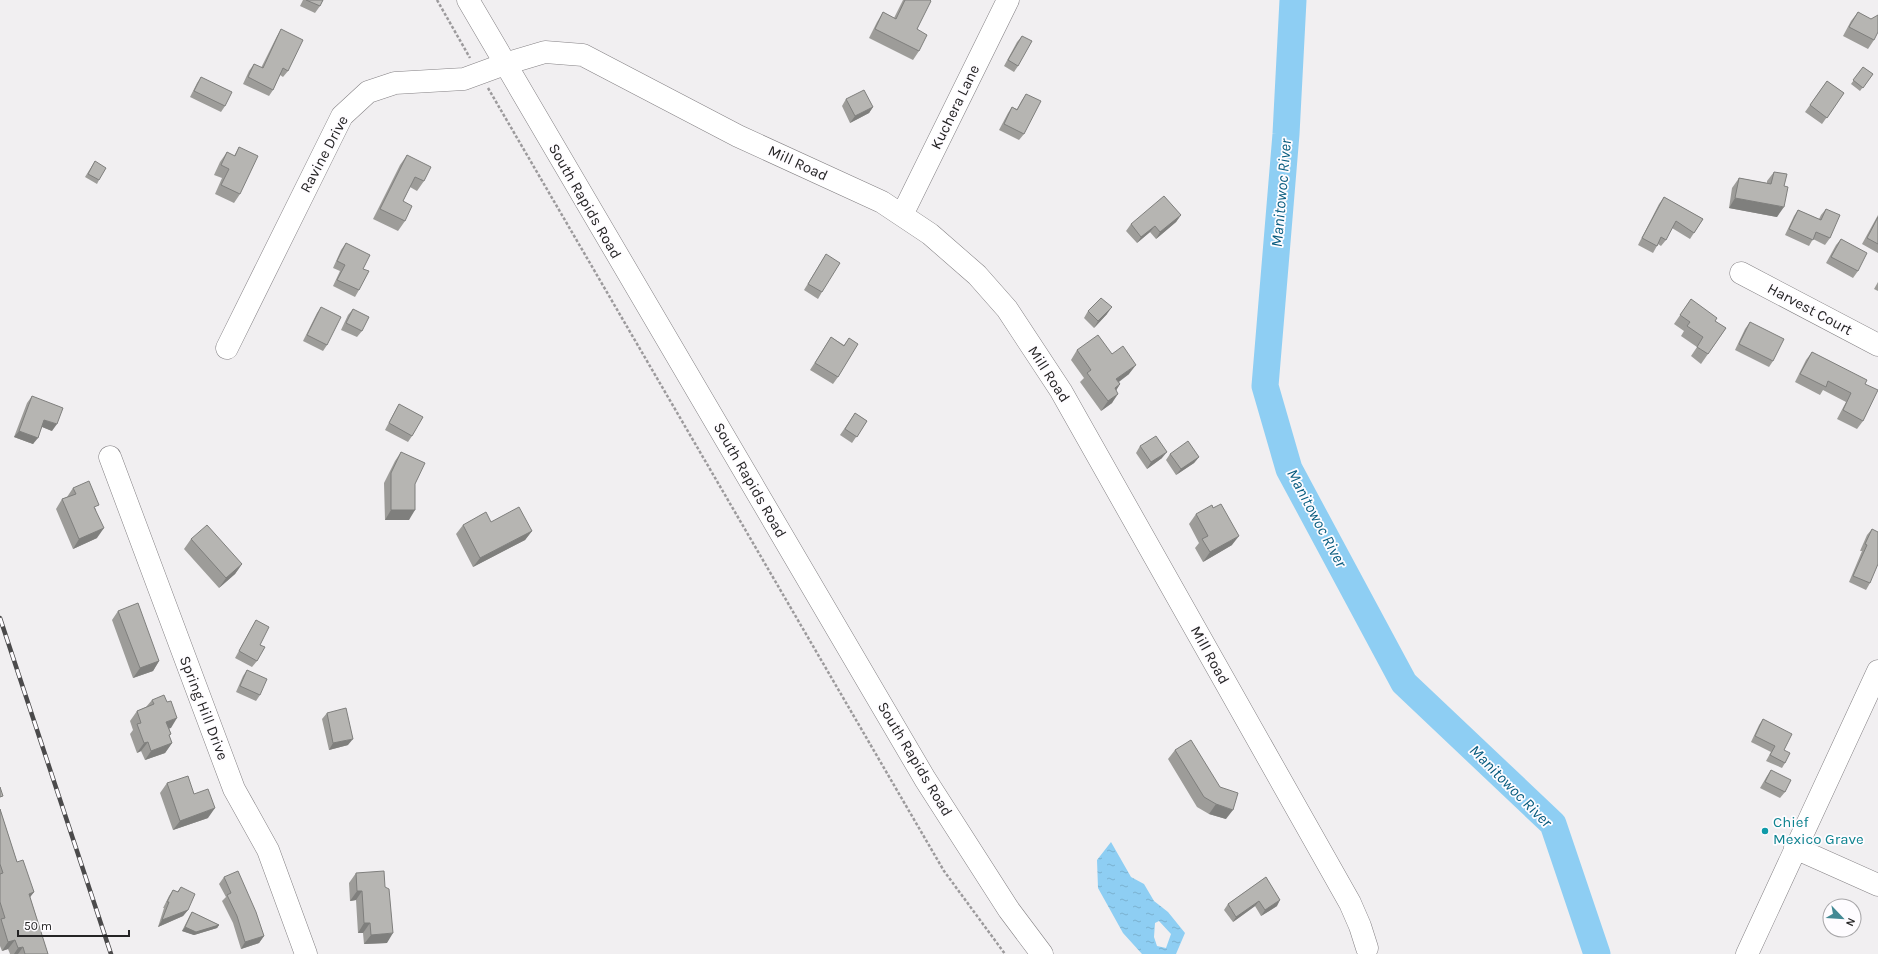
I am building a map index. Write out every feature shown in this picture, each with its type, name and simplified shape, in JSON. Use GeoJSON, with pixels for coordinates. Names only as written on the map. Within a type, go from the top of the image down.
{"type":"FeatureCollection","features":[{"type":"Feature","properties":{"kind":"street","name":"South Rapids Road"},"geometry":{"type":"LineString","coordinates":[[468,0],[504,64],[925,779],[1009,910],[1042,954]]}},
{"type":"Feature","properties":{"kind":"street","name":"Kuchera Lane"},"geometry":{"type":"LineString","coordinates":[[902,214],[1008,0]]}},
{"type":"Feature","properties":{"kind":"street","name":"Mill Road"},"geometry":{"type":"LineString","coordinates":[[504,64],[546,52],[583,55],[738,136],[882,202],[930,234],[982,281],[1007,309],[1061,391],[1350,904],[1360,926],[1367,948]]}},
{"type":"Feature","properties":{"kind":"street","name":"Ravine Drive"},"geometry":{"type":"LineString","coordinates":[[227,348],[342,116],[368,92],[395,83],[464,79],[504,64]]}},
{"type":"Feature","properties":{"kind":"street","name":"Harvest Court"},"geometry":{"type":"LineString","coordinates":[[1742,273],[1878,345]]}},
{"type":"Feature","properties":{"kind":"street","name":"Spring Hill Drive"},"geometry":{"type":"LineString","coordinates":[[110,457],[234,788],[268,850],[306,954]]}},
{"type":"Feature","properties":{"kind":"street"},"geometry":{"type":"LineString","coordinates":[[1748,954],[1795,848],[1878,671]]}},
{"type":"Feature","properties":{"kind":"street"},"geometry":{"type":"LineString","coordinates":[[1795,848],[1878,885]]}},
{"type":"Feature","properties":{"kind":"path"},"geometry":{"type":"LineString","coordinates":[[437,0],[944,871],[1005,954]]}},
{"type":"Feature","properties":{"kind":"water"},"geometry":{"type":"Polygon","coordinates":[[[1111,842],[1131,877],[1144,884],[1154,901],[1168,912],[1185,933],[1176,954],[1142,954],[1123,933],[1098,888],[1097,860],[1111,842]],[[1159,921],[1155,923],[1154,937],[1157,946],[1166,948],[1171,934],[1159,921]]]}},
{"type":"Feature","properties":{"kind":"building"},"geometry":{"type":"Polygon","coordinates":[[[306,0],[323,0],[320,6],[306,0]]]}},
{"type":"Feature","properties":{"kind":"building"},"geometry":{"type":"Polygon","coordinates":[[[905,0],[931,1],[917,29],[927,35],[919,51],[875,29],[883,12],[896,19],[905,0]]]}},
{"type":"Feature","properties":{"kind":"building"},"geometry":{"type":"Polygon","coordinates":[[[1858,12],[1871,19],[1878,15],[1878,32],[1874,40],[1849,27],[1858,12]]]}},
{"type":"Feature","properties":{"kind":"building"},"geometry":{"type":"Polygon","coordinates":[[[281,29],[303,40],[288,71],[283,68],[273,90],[248,77],[254,64],[263,68],[281,29]]]}},
{"type":"Feature","properties":{"kind":"building"},"geometry":{"type":"Polygon","coordinates":[[[1022,36],[1032,41],[1018,66],[1008,60],[1022,36]]]}},
{"type":"Feature","properties":{"kind":"building"},"geometry":{"type":"Polygon","coordinates":[[[1863,67],[1873,74],[1863,88],[1853,80],[1863,67]]]}},
{"type":"Feature","properties":{"kind":"building"},"geometry":{"type":"Polygon","coordinates":[[[201,77],[232,92],[225,106],[194,91],[201,77]]]}},
{"type":"Feature","properties":{"kind":"building"},"geometry":{"type":"Polygon","coordinates":[[[1827,81],[1844,93],[1827,118],[1810,105],[1827,81]]]}},
{"type":"Feature","properties":{"kind":"building"},"geometry":{"type":"Polygon","coordinates":[[[864,90],[873,107],[855,116],[846,99],[864,90]]]}},
{"type":"Feature","properties":{"kind":"building"},"geometry":{"type":"Polygon","coordinates":[[[1026,94],[1041,101],[1024,134],[1004,124],[1012,107],[1017,110],[1026,94]]]}},
{"type":"Feature","properties":{"kind":"building"},"geometry":{"type":"Polygon","coordinates":[[[239,147],[258,156],[240,194],[221,185],[229,169],[221,165],[227,152],[235,156],[239,147]]]}},
{"type":"Feature","properties":{"kind":"building"},"geometry":{"type":"Polygon","coordinates":[[[407,155],[431,167],[424,181],[415,177],[403,201],[412,206],[405,221],[380,209],[407,155]]]}},
{"type":"Feature","properties":{"kind":"building"},"geometry":{"type":"Polygon","coordinates":[[[95,161],[106,168],[99,180],[88,174],[95,161]]]}},
{"type":"Feature","properties":{"kind":"building"},"geometry":{"type":"Polygon","coordinates":[[[1774,172],[1787,174],[1784,186],[1788,187],[1784,207],[1735,198],[1739,178],[1771,184],[1774,172]]]}},
{"type":"Feature","properties":{"kind":"building"},"geometry":{"type":"Polygon","coordinates":[[[1164,196],[1181,215],[1160,232],[1155,226],[1141,237],[1131,224],[1164,196]]]}},
{"type":"Feature","properties":{"kind":"building"},"geometry":{"type":"Polygon","coordinates":[[[1664,197],[1703,219],[1694,233],[1676,221],[1666,240],[1661,237],[1657,246],[1642,238],[1664,197]]]}},
{"type":"Feature","properties":{"kind":"building"},"geometry":{"type":"Polygon","coordinates":[[[1826,209],[1840,215],[1830,238],[1816,232],[1813,240],[1789,229],[1798,210],[1821,220],[1826,209]]]}},
{"type":"Feature","properties":{"kind":"building"},"geometry":{"type":"Polygon","coordinates":[[[1878,217],[1878,244],[1867,238],[1878,217]]]}},
{"type":"Feature","properties":{"kind":"building"},"geometry":{"type":"Polygon","coordinates":[[[1841,239],[1867,253],[1858,271],[1831,257],[1841,239]]]}},
{"type":"Feature","properties":{"kind":"building"},"geometry":{"type":"Polygon","coordinates":[[[346,243],[370,255],[363,269],[369,271],[359,290],[337,280],[345,265],[337,261],[346,243]]]}},
{"type":"Feature","properties":{"kind":"building"},"geometry":{"type":"Polygon","coordinates":[[[826,254],[840,263],[822,292],[808,284],[826,254]]]}},
{"type":"Feature","properties":{"kind":"building"},"geometry":{"type":"Polygon","coordinates":[[[1101,298],[1112,307],[1098,321],[1088,311],[1101,298]]]}},
{"type":"Feature","properties":{"kind":"building"},"geometry":{"type":"Polygon","coordinates":[[[1691,299],[1717,318],[1715,321],[1726,328],[1708,354],[1697,347],[1703,337],[1687,326],[1690,322],[1680,315],[1691,299]]]}},
{"type":"Feature","properties":{"kind":"building"},"geometry":{"type":"Polygon","coordinates":[[[321,307],[341,317],[327,345],[307,335],[321,307]]]}},
{"type":"Feature","properties":{"kind":"building"},"geometry":{"type":"Polygon","coordinates":[[[353,309],[369,317],[362,331],[346,323],[353,309]]]}},
{"type":"Feature","properties":{"kind":"building"},"geometry":{"type":"Polygon","coordinates":[[[1750,322],[1784,339],[1773,361],[1739,344],[1750,322]]]}},
{"type":"Feature","properties":{"kind":"building"},"geometry":{"type":"Polygon","coordinates":[[[1098,335],[1112,354],[1123,346],[1136,365],[1116,379],[1120,384],[1115,388],[1118,394],[1108,401],[1087,373],[1091,370],[1077,350],[1098,335]]]}},
{"type":"Feature","properties":{"kind":"building"},"geometry":{"type":"Polygon","coordinates":[[[831,337],[844,346],[849,338],[858,344],[838,377],[815,363],[831,337]]]}},
{"type":"Feature","properties":{"kind":"building"},"geometry":{"type":"Polygon","coordinates":[[[1812,352],[1867,380],[1865,384],[1878,390],[1863,421],[1843,410],[1851,393],[1828,381],[1826,387],[1800,374],[1812,352]]]}},
{"type":"Feature","properties":{"kind":"building"},"geometry":{"type":"Polygon","coordinates":[[[32,396],[63,408],[57,424],[44,420],[38,438],[19,431],[32,396]]]}},
{"type":"Feature","properties":{"kind":"building"},"geometry":{"type":"Polygon","coordinates":[[[399,404],[423,417],[412,436],[389,423],[399,404]]]}},
{"type":"Feature","properties":{"kind":"building"},"geometry":{"type":"Polygon","coordinates":[[[855,413],[867,421],[857,437],[845,429],[855,413]]]}},
{"type":"Feature","properties":{"kind":"building"},"geometry":{"type":"Polygon","coordinates":[[[1156,436],[1167,452],[1151,462],[1140,446],[1156,436]]]}},
{"type":"Feature","properties":{"kind":"building"},"geometry":{"type":"Polygon","coordinates":[[[1188,441],[1199,457],[1181,469],[1170,454],[1188,441]]]}},
{"type":"Feature","properties":{"kind":"building"},"geometry":{"type":"Polygon","coordinates":[[[401,452],[425,463],[415,484],[415,510],[391,510],[391,473],[401,452]]]}},
{"type":"Feature","properties":{"kind":"building"},"geometry":{"type":"Polygon","coordinates":[[[89,481],[99,505],[94,507],[104,528],[79,539],[62,499],[76,494],[73,488],[89,481]]]}},
{"type":"Feature","properties":{"kind":"building"},"geometry":{"type":"Polygon","coordinates":[[[1221,504],[1239,536],[1210,552],[1202,539],[1208,536],[1196,514],[1212,505],[1213,508],[1221,504]]]}},
{"type":"Feature","properties":{"kind":"building"},"geometry":{"type":"Polygon","coordinates":[[[519,507],[532,531],[480,558],[463,525],[486,512],[491,522],[519,507]]]}},
{"type":"Feature","properties":{"kind":"building"},"geometry":{"type":"Polygon","coordinates":[[[207,525],[242,564],[226,578],[191,539],[207,525]]]}},
{"type":"Feature","properties":{"kind":"building"},"geometry":{"type":"Polygon","coordinates":[[[1872,529],[1878,532],[1878,564],[1870,583],[1853,576],[1867,545],[1865,544],[1872,529]]]}},
{"type":"Feature","properties":{"kind":"building"},"geometry":{"type":"Polygon","coordinates":[[[138,603],[159,661],[140,668],[118,611],[138,603]]]}},
{"type":"Feature","properties":{"kind":"building"},"geometry":{"type":"Polygon","coordinates":[[[256,620],[269,627],[260,645],[265,647],[257,661],[239,651],[256,620]]]}},
{"type":"Feature","properties":{"kind":"building"},"geometry":{"type":"Polygon","coordinates":[[[247,670],[267,679],[260,695],[240,686],[247,670]]]}},
{"type":"Feature","properties":{"kind":"building"},"geometry":{"type":"Polygon","coordinates":[[[164,695],[167,702],[171,701],[177,718],[166,722],[171,734],[169,735],[172,743],[151,751],[148,742],[144,743],[137,724],[141,723],[137,711],[154,704],[152,700],[164,695]]]}},
{"type":"Feature","properties":{"kind":"building"},"geometry":{"type":"Polygon","coordinates":[[[346,708],[353,739],[333,743],[327,713],[346,708]]]}},
{"type":"Feature","properties":{"kind":"building"},"geometry":{"type":"Polygon","coordinates":[[[1763,719],[1792,734],[1784,750],[1790,753],[1785,763],[1770,755],[1775,746],[1755,736],[1763,719]]]}},
{"type":"Feature","properties":{"kind":"building"},"geometry":{"type":"Polygon","coordinates":[[[1191,740],[1220,787],[1238,793],[1233,810],[1216,804],[1204,797],[1175,750],[1191,740]]]}},
{"type":"Feature","properties":{"kind":"building"},"geometry":{"type":"Polygon","coordinates":[[[1771,770],[1791,780],[1785,792],[1765,782],[1771,770]]]}},
{"type":"Feature","properties":{"kind":"building"},"geometry":{"type":"Polygon","coordinates":[[[188,776],[194,794],[208,789],[215,808],[180,821],[167,783],[188,776]]]}},
{"type":"Feature","properties":{"kind":"building"},"geometry":{"type":"Polygon","coordinates":[[[0,787],[3,796],[0,797],[0,787]]]}},
{"type":"Feature","properties":{"kind":"building"},"geometry":{"type":"Polygon","coordinates":[[[0,809],[17,862],[23,860],[34,892],[29,894],[48,954],[25,954],[23,947],[18,948],[15,940],[8,942],[1,919],[5,918],[0,902],[0,874],[3,873],[0,864],[0,809]]]}},
{"type":"Feature","properties":{"kind":"building"},"geometry":{"type":"Polygon","coordinates":[[[238,871],[256,912],[264,936],[245,942],[237,916],[227,895],[231,893],[224,877],[238,871]]]}},
{"type":"Feature","properties":{"kind":"building"},"geometry":{"type":"Polygon","coordinates":[[[384,871],[385,887],[389,889],[393,933],[371,935],[370,923],[364,923],[362,891],[357,891],[356,873],[384,871]]]}},
{"type":"Feature","properties":{"kind":"building"},"geometry":{"type":"Polygon","coordinates":[[[1266,877],[1280,900],[1265,910],[1259,901],[1236,917],[1228,904],[1266,877]]]}},
{"type":"Feature","properties":{"kind":"building"},"geometry":{"type":"Polygon","coordinates":[[[181,887],[195,894],[188,910],[162,920],[169,902],[167,902],[173,890],[178,892],[181,887]]]}},
{"type":"Feature","properties":{"kind":"building"},"geometry":{"type":"Polygon","coordinates":[[[192,912],[219,925],[196,932],[185,927],[192,912]]]}},
{"type":"Feature","properties":{"kind":"waterway","name":"Manitowoc River"},"geometry":{"type":"LineString","coordinates":[[1293,0],[1286,134],[1265,386],[1289,469],[1404,683],[1553,824],[1597,954]]}},
{"type":"Feature","properties":{"kind":"railway"},"geometry":{"type":"LineString","coordinates":[[0,618],[111,954]]}},
{"type":"Feature","properties":{"kind":"place","name":"Chief Mexico Grave"},"geometry":{"type":"Point","coordinates":[1765,831]}}]}
